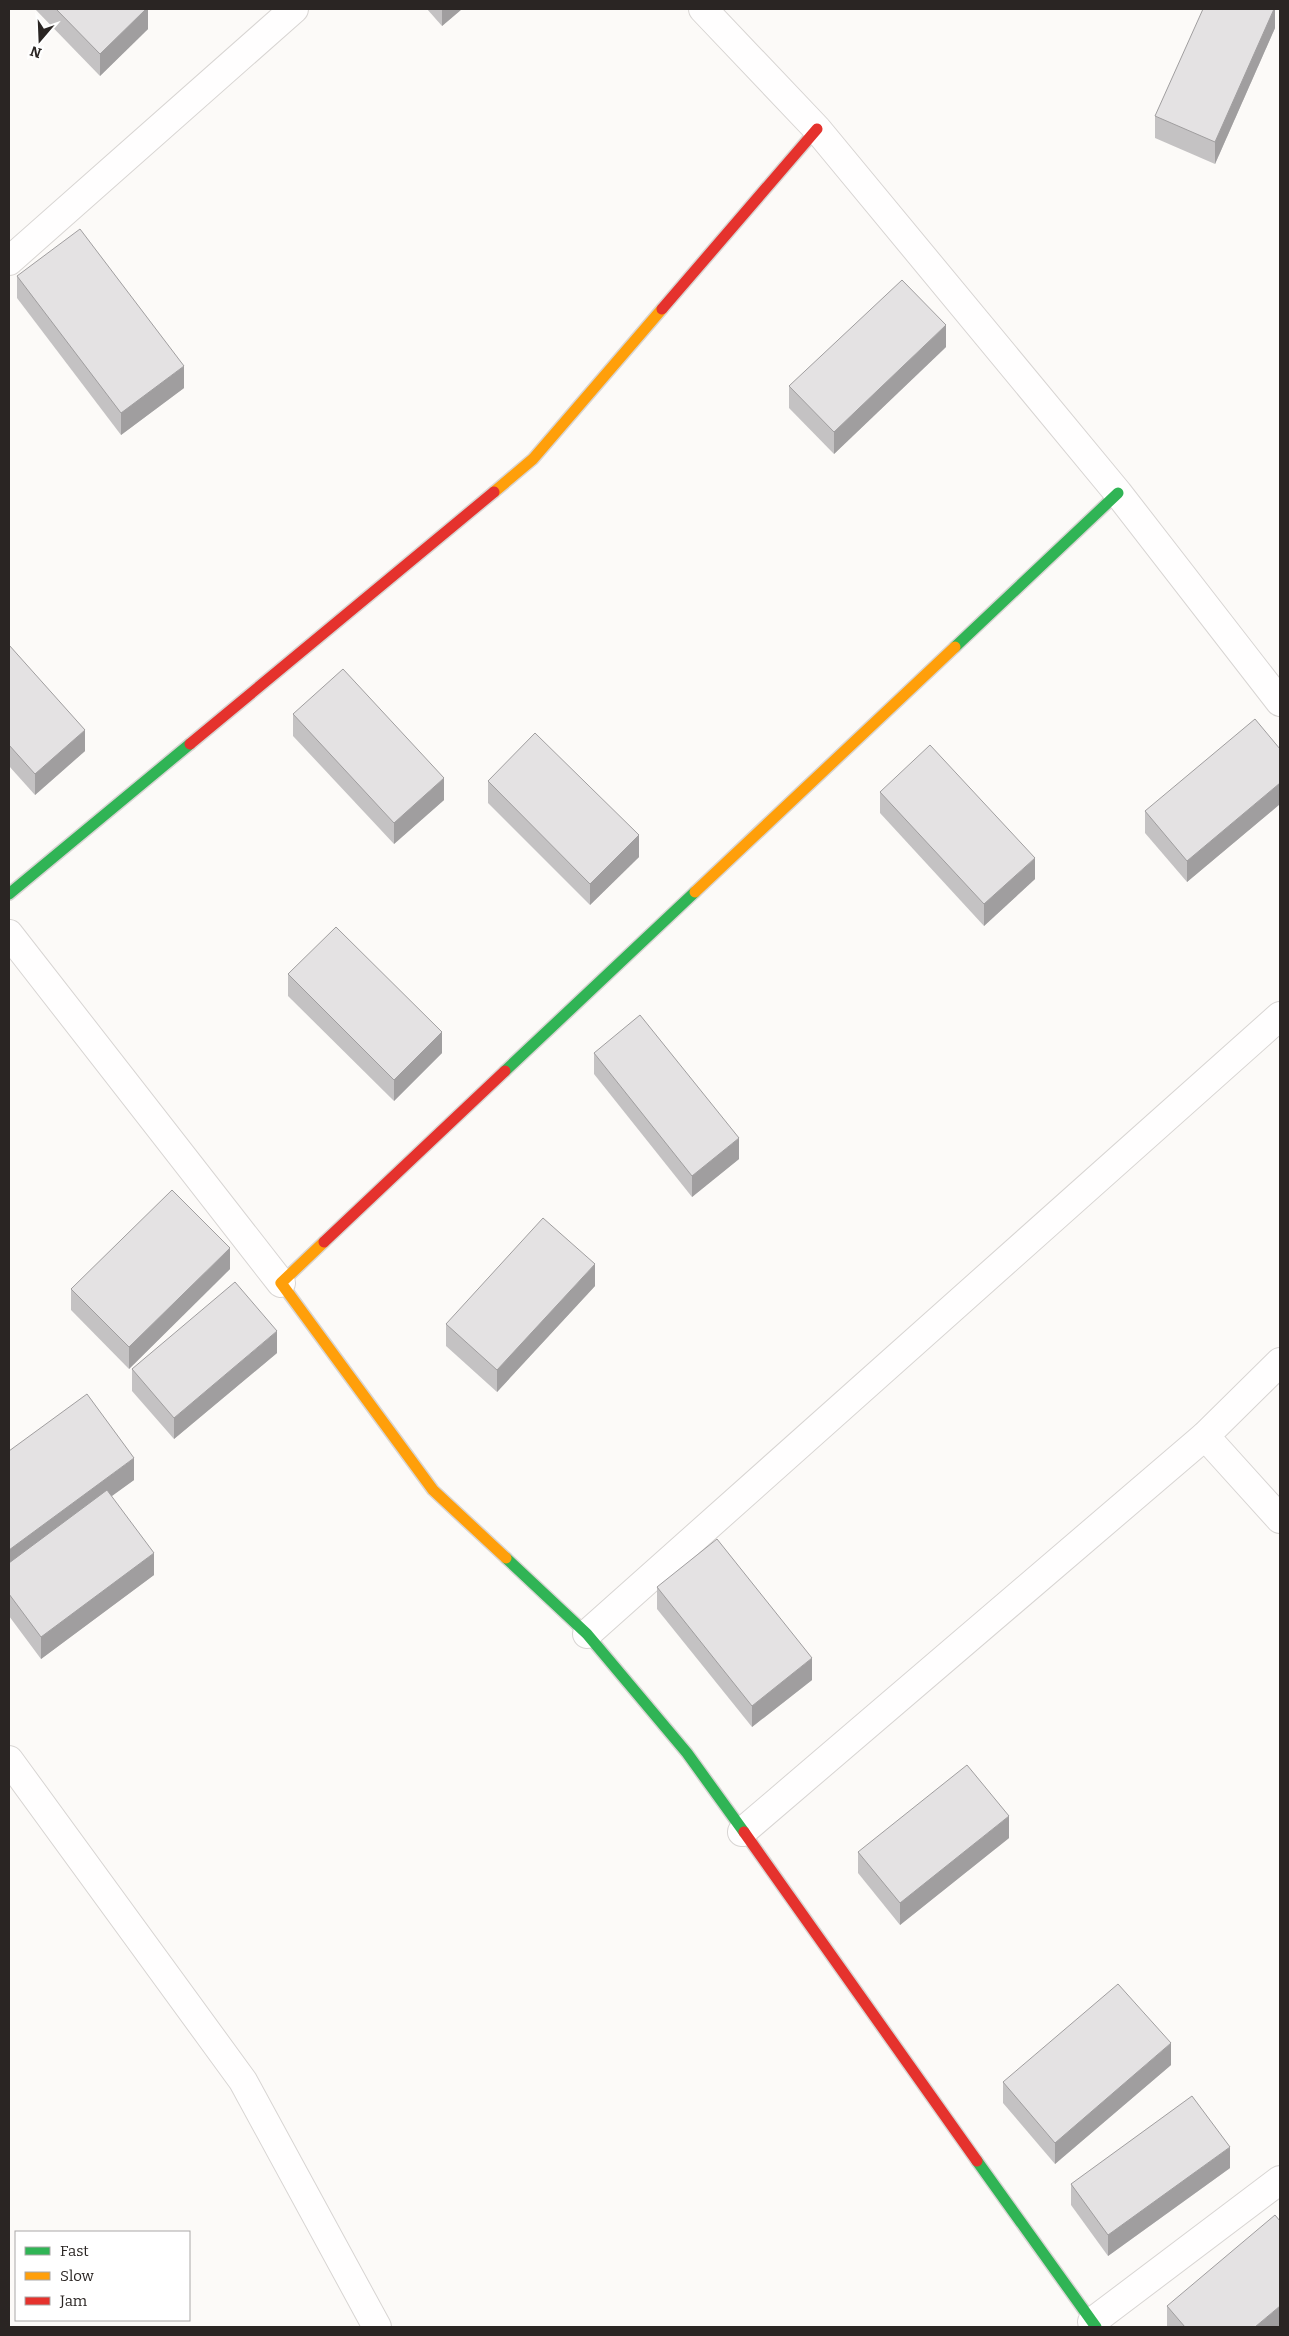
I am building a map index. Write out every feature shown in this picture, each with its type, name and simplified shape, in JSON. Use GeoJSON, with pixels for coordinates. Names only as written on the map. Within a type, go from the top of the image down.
{"type":"FeatureCollection","features":[{"type":"Feature","properties":{"kind":"street"},"geometry":{"type":"LineString","coordinates":[[9,261],[294,9]]}},
{"type":"Feature","properties":{"kind":"street"},"geometry":{"type":"LineString","coordinates":[[703,9],[817,130],[1118,493],[1280,702]]}},
{"type":"Feature","properties":{"kind":"street"},"geometry":{"type":"LineString","coordinates":[[9,894],[533,459],[817,130]]}},
{"type":"Feature","properties":{"kind":"street"},"geometry":{"type":"LineString","coordinates":[[281,1282],[1118,493]]}},
{"type":"Feature","properties":{"kind":"street"},"geometry":{"type":"LineString","coordinates":[[9,934],[281,1282],[432,1490],[587,1634],[687,1754],[1094,2325],[1280,2180]]}},
{"type":"Feature","properties":{"kind":"street"},"geometry":{"type":"LineString","coordinates":[[587,1634],[1280,1016]]}},
{"type":"Feature","properties":{"kind":"street"},"geometry":{"type":"LineString","coordinates":[[742,1832],[1205,1436],[1280,1362]]}},
{"type":"Feature","properties":{"kind":"street"},"geometry":{"type":"LineString","coordinates":[[1205,1436],[1280,1519]]}},
{"type":"Feature","properties":{"kind":"street"},"geometry":{"type":"LineString","coordinates":[[9,1760],[243,2081],[378,2327]]}},
{"type":"Feature","properties":{"kind":"building"},"geometry":{"type":"Polygon","coordinates":[[[56,9],[146,9],[100,54],[56,9]]]}},
{"type":"Feature","properties":{"kind":"building"},"geometry":{"type":"Polygon","coordinates":[[[1203,9],[1274,9],[1215,142],[1155,116],[1203,9]]]}},
{"type":"Feature","properties":{"kind":"building"},"geometry":{"type":"Polygon","coordinates":[[[80,229],[184,366],[121,413],[17,276],[80,229]]]}},
{"type":"Feature","properties":{"kind":"building"},"geometry":{"type":"Polygon","coordinates":[[[902,280],[946,325],[834,432],[789,386],[902,280]]]}},
{"type":"Feature","properties":{"kind":"building"},"geometry":{"type":"Polygon","coordinates":[[[9,645],[85,730],[35,774],[9,745],[9,645]]]}},
{"type":"Feature","properties":{"kind":"building"},"geometry":{"type":"Polygon","coordinates":[[[343,669],[444,778],[394,823],[293,714],[343,669]]]}},
{"type":"Feature","properties":{"kind":"building"},"geometry":{"type":"Polygon","coordinates":[[[1255,719],[1280,749],[1280,783],[1187,861],[1145,811],[1255,719]]]}},
{"type":"Feature","properties":{"kind":"building"},"geometry":{"type":"Polygon","coordinates":[[[535,733],[639,835],[590,884],[488,781],[535,733]]]}},
{"type":"Feature","properties":{"kind":"building"},"geometry":{"type":"Polygon","coordinates":[[[930,745],[1035,858],[984,904],[880,792],[930,745]]]}},
{"type":"Feature","properties":{"kind":"building"},"geometry":{"type":"Polygon","coordinates":[[[336,927],[442,1032],[394,1080],[288,974],[336,927]]]}},
{"type":"Feature","properties":{"kind":"building"},"geometry":{"type":"Polygon","coordinates":[[[640,1015],[739,1138],[692,1176],[594,1053],[640,1015]]]}},
{"type":"Feature","properties":{"kind":"building"},"geometry":{"type":"Polygon","coordinates":[[[172,1190],[230,1248],[129,1347],[71,1289],[172,1190]]]}},
{"type":"Feature","properties":{"kind":"building"},"geometry":{"type":"Polygon","coordinates":[[[543,1218],[595,1264],[497,1370],[446,1324],[543,1218]]]}},
{"type":"Feature","properties":{"kind":"building"},"geometry":{"type":"Polygon","coordinates":[[[235,1282],[277,1331],[174,1418],[132,1369],[235,1282]]]}},
{"type":"Feature","properties":{"kind":"building"},"geometry":{"type":"Polygon","coordinates":[[[87,1394],[134,1458],[9,1550],[9,1451],[87,1394]]]}},
{"type":"Feature","properties":{"kind":"building"},"geometry":{"type":"Polygon","coordinates":[[[107,1490],[154,1553],[41,1637],[9,1594],[9,1563],[107,1490]]]}},
{"type":"Feature","properties":{"kind":"building"},"geometry":{"type":"Polygon","coordinates":[[[717,1539],[812,1658],[752,1706],[657,1587],[717,1539]]]}},
{"type":"Feature","properties":{"kind":"building"},"geometry":{"type":"Polygon","coordinates":[[[967,1765],[1009,1816],[900,1903],[858,1852],[967,1765]]]}},
{"type":"Feature","properties":{"kind":"building"},"geometry":{"type":"Polygon","coordinates":[[[1118,1984],[1171,2043],[1055,2143],[1003,2082],[1118,1984]]]}},
{"type":"Feature","properties":{"kind":"building"},"geometry":{"type":"Polygon","coordinates":[[[1192,2096],[1230,2147],[1108,2235],[1071,2184],[1192,2096]]]}},
{"type":"Feature","properties":{"kind":"building"},"geometry":{"type":"Polygon","coordinates":[[[1275,2215],[1280,2221],[1280,2306],[1255,2327],[1185,2327],[1167,2306],[1275,2215]]]}},
{"type":"Feature","properties":{"kind":"traffic: fast"},"geometry":{"type":"LineString","coordinates":[[955,647],[1118,493]]}},
{"type":"Feature","properties":{"kind":"traffic: fast"},"geometry":{"type":"LineString","coordinates":[[9,894],[190,744]]}},
{"type":"Feature","properties":{"kind":"traffic: fast"},"geometry":{"type":"LineString","coordinates":[[505,1071],[695,892]]}},
{"type":"Feature","properties":{"kind":"traffic: fast"},"geometry":{"type":"LineString","coordinates":[[506,1558],[587,1634],[687,1753],[744,1832]]}},
{"type":"Feature","properties":{"kind":"traffic: fast"},"geometry":{"type":"LineString","coordinates":[[977,2161],[1096,2327]]}},
{"type":"Feature","properties":{"kind":"traffic: slow"},"geometry":{"type":"LineString","coordinates":[[494,492],[533,459],[662,309]]}},
{"type":"Feature","properties":{"kind":"traffic: slow"},"geometry":{"type":"LineString","coordinates":[[695,892],[955,647]]}},
{"type":"Feature","properties":{"kind":"traffic: slow"},"geometry":{"type":"LineString","coordinates":[[324,1242],[281,1283],[433,1490],[506,1558]]}},
{"type":"Feature","properties":{"kind":"traffic: jam"},"geometry":{"type":"LineString","coordinates":[[662,309],[817,129]]}},
{"type":"Feature","properties":{"kind":"traffic: jam"},"geometry":{"type":"LineString","coordinates":[[190,744],[494,492]]}},
{"type":"Feature","properties":{"kind":"traffic: jam"},"geometry":{"type":"LineString","coordinates":[[324,1242],[505,1071]]}},
{"type":"Feature","properties":{"kind":"traffic: jam"},"geometry":{"type":"LineString","coordinates":[[744,1832],[977,2161]]}}]}
